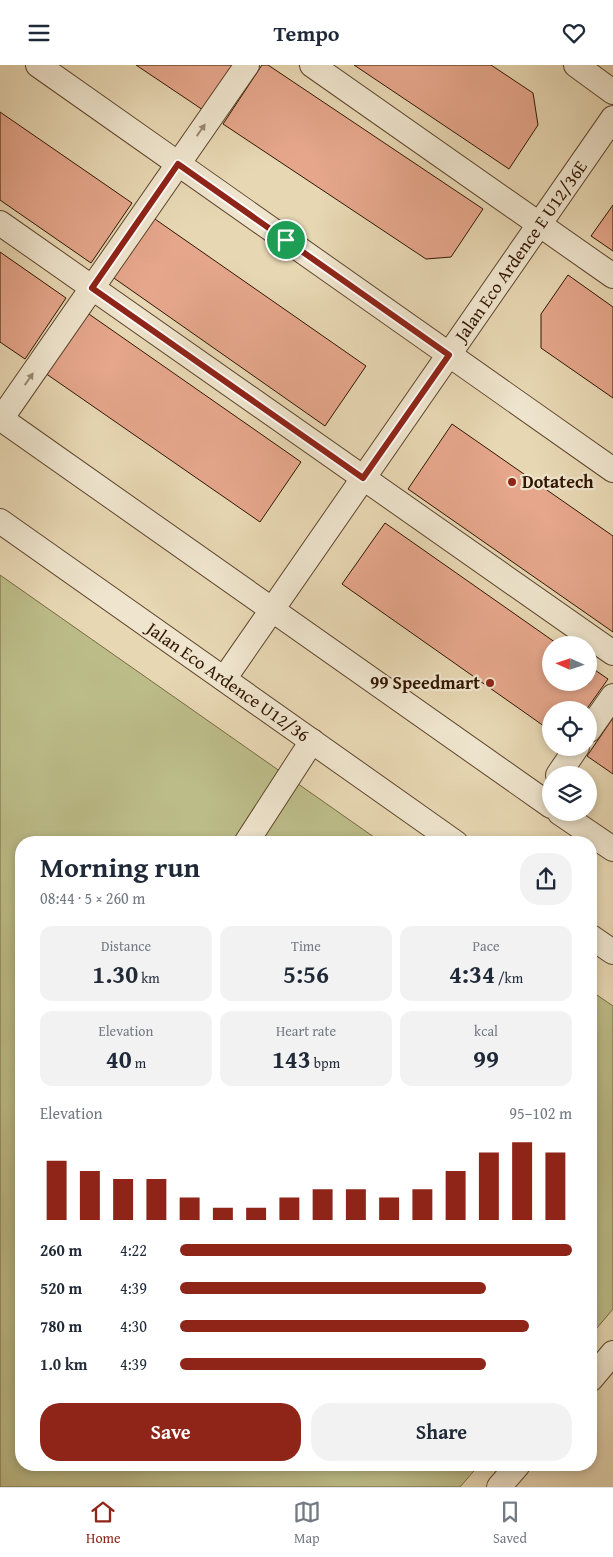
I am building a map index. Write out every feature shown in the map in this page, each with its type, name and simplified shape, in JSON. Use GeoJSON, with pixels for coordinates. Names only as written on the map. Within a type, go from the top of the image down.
{"type":"FeatureCollection","features":[{"type":"Feature","properties":{"kind":"street"},"geometry":{"type":"LineString","coordinates":[[38,65],[613,470]]}},
{"type":"Feature","properties":{"kind":"street"},"geometry":{"type":"LineString","coordinates":[[246,65],[1,418],[272,609],[542,792]]}},
{"type":"Feature","properties":{"kind":"street"},"geometry":{"type":"LineString","coordinates":[[312,65],[613,277]]}},
{"type":"Feature","properties":{"kind":"street"},"geometry":{"type":"LineString","coordinates":[[576,65],[613,93]]}},
{"type":"Feature","properties":{"kind":"street","name":"Jalan Eco Ardence E U12/36E"},"geometry":{"type":"LineString","coordinates":[[224,679],[613,118]]}},
{"type":"Feature","properties":{"kind":"street"},"geometry":{"type":"LineString","coordinates":[[0,223],[613,653]]}},
{"type":"Feature","properties":{"kind":"street","name":"Jalan Eco Ardence U12/36"},"geometry":{"type":"LineString","coordinates":[[0,521],[446,836]]}},
{"type":"Feature","properties":{"kind":"street"},"geometry":{"type":"LineString","coordinates":[[597,719],[613,696]]}},
{"type":"Feature","properties":{"kind":"street"},"geometry":{"type":"LineString","coordinates":[[251,836],[312,741]]}},
{"type":"Feature","properties":{"kind":"street"},"geometry":{"type":"LineString","coordinates":[[572,821],[594,836]]}},
{"type":"Feature","properties":{"kind":"street"},"geometry":{"type":"LineString","coordinates":[[597,838],[613,849]]}},
{"type":"Feature","properties":{"kind":"street"},"geometry":{"type":"LineString","coordinates":[[597,941],[613,953]]}},
{"type":"Feature","properties":{"kind":"street"},"geometry":{"type":"LineString","coordinates":[[597,1372],[613,1353]]}},
{"type":"Feature","properties":{"kind":"street"},"geometry":{"type":"LineString","coordinates":[[499,1487],[513,1471]]}},
{"type":"Feature","properties":{"kind":"green space"},"geometry":{"type":"Polygon","coordinates":[[[0,575],[372,836],[15,836],[15,1471],[474,1471],[460,1487],[0,1487],[0,575]]]}},
{"type":"Feature","properties":{"kind":"green space"},"geometry":{"type":"Polygon","coordinates":[[[597,995],[613,1006],[613,1309],[597,1328],[597,995]]]}},
{"type":"Feature","properties":{"kind":"building"},"geometry":{"type":"Polygon","coordinates":[[[136,65],[233,65],[203,110],[136,65]]]}},
{"type":"Feature","properties":{"kind":"building"},"geometry":{"type":"Polygon","coordinates":[[[262,65],[268,65],[483,209],[451,257],[426,259],[223,124],[262,65]]]}},
{"type":"Feature","properties":{"kind":"building"},"geometry":{"type":"Polygon","coordinates":[[[354,65],[491,65],[533,93],[538,125],[509,169],[354,65]]]}},
{"type":"Feature","properties":{"kind":"building"},"geometry":{"type":"Polygon","coordinates":[[[0,112],[132,203],[91,263],[0,200],[0,112]]]}},
{"type":"Feature","properties":{"kind":"building"},"geometry":{"type":"Polygon","coordinates":[[[613,205],[613,251],[591,236],[613,205]]]}},
{"type":"Feature","properties":{"kind":"building"},"geometry":{"type":"Polygon","coordinates":[[[152,217],[366,366],[325,426],[111,276],[152,217]]]}},
{"type":"Feature","properties":{"kind":"building"},"geometry":{"type":"Polygon","coordinates":[[[0,252],[66,298],[25,359],[0,342],[0,252]]]}},
{"type":"Feature","properties":{"kind":"building"},"geometry":{"type":"Polygon","coordinates":[[[568,275],[613,307],[613,398],[541,348],[541,314],[568,275]]]}},
{"type":"Feature","properties":{"kind":"building"},"geometry":{"type":"Polygon","coordinates":[[[86,312],[301,462],[260,522],[45,373],[86,312]]]}},
{"type":"Feature","properties":{"kind":"building"},"geometry":{"type":"Polygon","coordinates":[[[452,424],[613,536],[613,632],[408,489],[452,424]]]}},
{"type":"Feature","properties":{"kind":"building"},"geometry":{"type":"Polygon","coordinates":[[[385,523],[546,636],[542,636],[542,691],[598,691],[598,672],[608,679],[592,701],[542,701],[542,725],[342,584],[385,523]]]}},
{"type":"Feature","properties":{"kind":"building"},"geometry":{"type":"Polygon","coordinates":[[[613,718],[613,774],[587,756],[597,756],[597,741],[613,718]]]}},
{"type":"Feature","properties":{"kind":"place","name":"Dotatech"},"geometry":{"type":"Point","coordinates":[512,482]}},
{"type":"Feature","properties":{"kind":"place","name":"99 Speedmart"},"geometry":{"type":"Point","coordinates":[490,683]}},
{"type":"Feature","properties":{"kind":"route"},"geometry":{"type":"LineString","coordinates":[[178,164],[286,240],[449,355],[363,478],[92,288],[178,164]]}}]}
